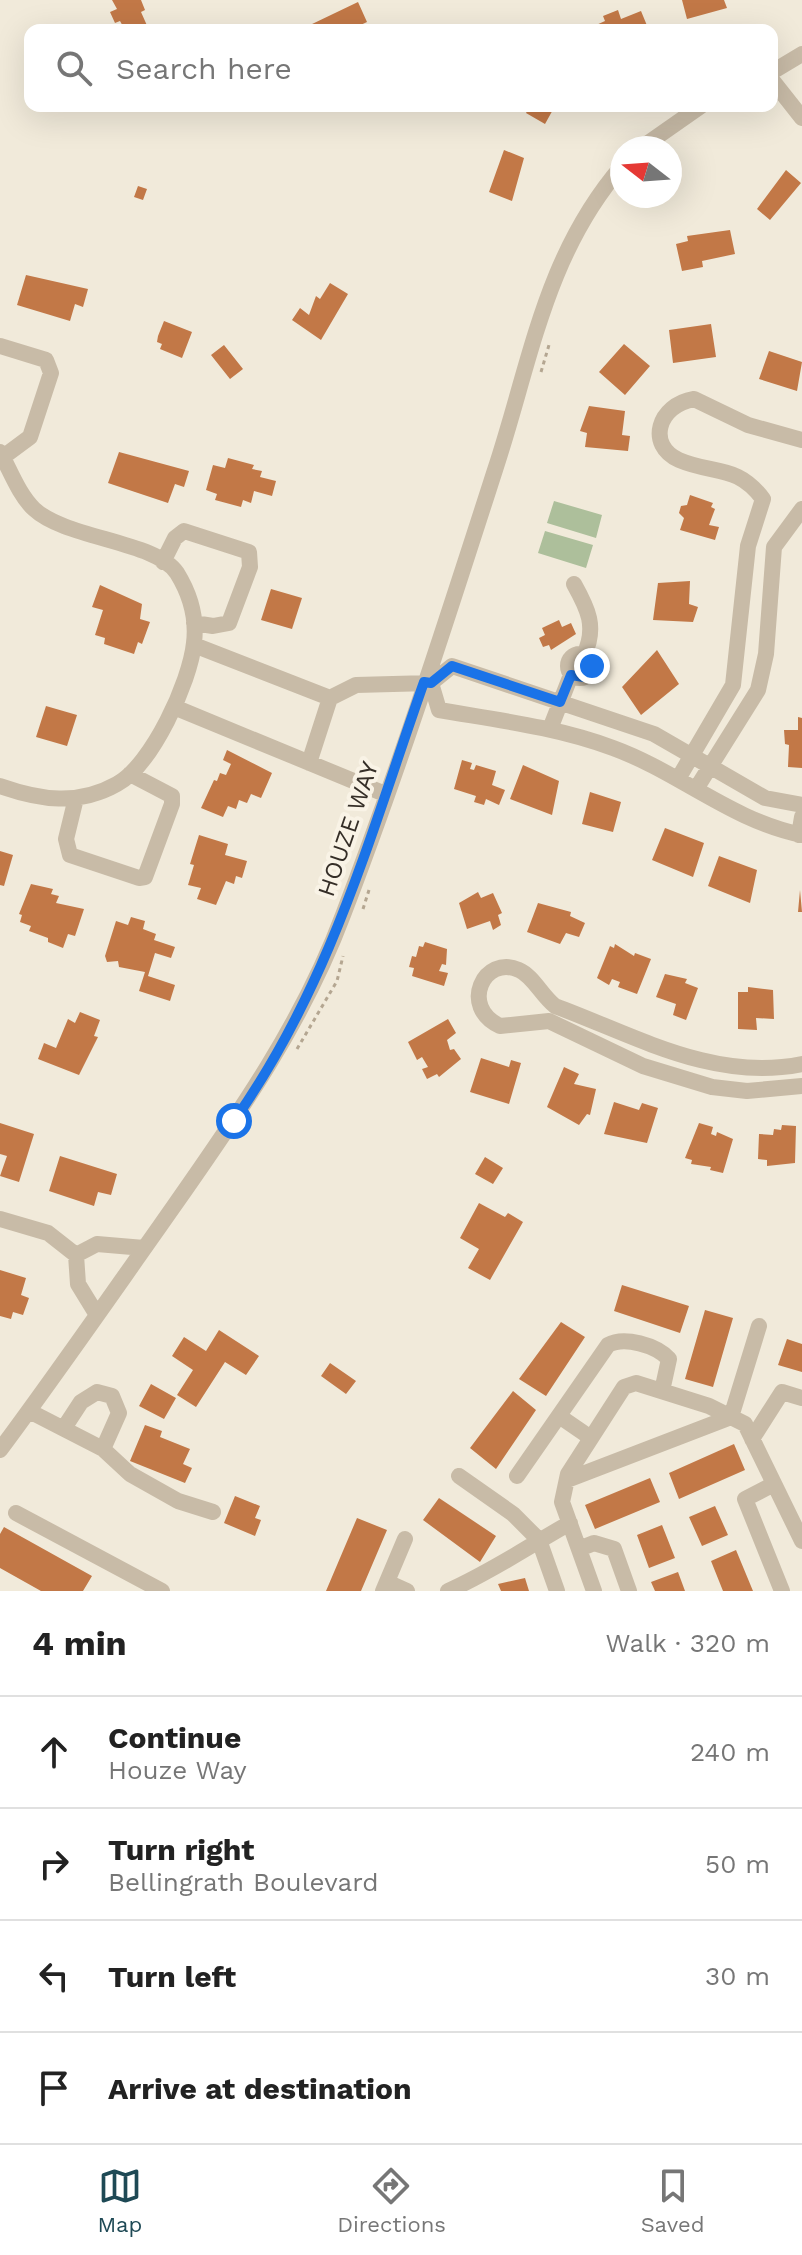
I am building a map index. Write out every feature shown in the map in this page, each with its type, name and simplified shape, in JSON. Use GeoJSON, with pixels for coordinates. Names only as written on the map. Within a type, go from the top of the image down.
{"type":"FeatureCollection","features":[{"type":"Feature","properties":{"kind":"street"},"geometry":{"type":"LineString","coordinates":[[778,68],[802,54]]}},
{"type":"Feature","properties":{"kind":"street"},"geometry":{"type":"LineString","coordinates":[[778,88],[802,118]]}},
{"type":"Feature","properties":{"kind":"street"},"geometry":{"type":"LineString","coordinates":[[658,136],[692,112]]}},
{"type":"Feature","properties":{"kind":"street","name":"HOUZE WAY"},"geometry":{"type":"LineString","coordinates":[[0,1450],[284,1044],[317,981],[428,682],[552,283],[584,215],[610,181]]}},
{"type":"Feature","properties":{"kind":"street"},"geometry":{"type":"LineString","coordinates":[[0,346],[46,360],[51,373],[30,437],[2,454],[33,509],[53,523],[163,562],[175,570],[191,602],[194,623],[194,645],[174,707],[154,747],[119,784],[64,801],[28,796],[0,786]]}},
{"type":"Feature","properties":{"kind":"street"},"geometry":{"type":"LineString","coordinates":[[678,779],[733,685],[740,645],[748,546],[763,499],[742,477],[677,459],[666,448],[660,432],[664,414],[673,405],[694,399],[748,425],[802,440]]}},
{"type":"Feature","properties":{"kind":"street"},"geometry":{"type":"LineString","coordinates":[[696,789],[758,690],[766,646],[774,547],[802,509]]}},
{"type":"Feature","properties":{"kind":"street"},"geometry":{"type":"LineString","coordinates":[[163,562],[175,538],[184,531],[249,552],[250,567],[229,623],[213,626],[194,623]]}},
{"type":"Feature","properties":{"kind":"street"},"geometry":{"type":"LineString","coordinates":[[550,729],[571,675],[567,666],[571,658],[584,655],[591,640],[591,615],[574,584]]}},
{"type":"Feature","properties":{"kind":"street"},"geometry":{"type":"LineString","coordinates":[[194,645],[330,698]]}},
{"type":"Feature","properties":{"kind":"street"},"geometry":{"type":"LineString","coordinates":[[740,645],[766,646]]}},
{"type":"Feature","properties":{"kind":"street"},"geometry":{"type":"LineString","coordinates":[[309,763],[330,698],[356,685],[428,682],[452,666],[654,734],[765,798],[802,805]]}},
{"type":"Feature","properties":{"kind":"street"},"geometry":{"type":"LineString","coordinates":[[428,682],[439,710],[550,729],[612,747],[678,779],[748,820],[800,835],[802,817]]}},
{"type":"Feature","properties":{"kind":"street"},"geometry":{"type":"LineString","coordinates":[[174,707],[385,794]]}},
{"type":"Feature","properties":{"kind":"street"},"geometry":{"type":"LineString","coordinates":[[76,798],[66,839],[70,855],[145,877],[168,817],[172,796],[130,774]]}},
{"type":"Feature","properties":{"kind":"street"},"geometry":{"type":"LineString","coordinates":[[802,1064],[773,1069],[737,1069],[693,1060],[552,1014],[643,1066],[687,1081],[747,1091],[802,1086]]}},
{"type":"Feature","properties":{"kind":"street"},"geometry":{"type":"LineString","coordinates":[[687,1081],[693,1060]]}},
{"type":"Feature","properties":{"kind":"street"},"geometry":{"type":"LineString","coordinates":[[0,1219],[48,1233],[76,1255],[78,1284],[97,1315]]}},
{"type":"Feature","properties":{"kind":"street"},"geometry":{"type":"LineString","coordinates":[[76,1255],[97,1244],[144,1248]]}},
{"type":"Feature","properties":{"kind":"street"},"geometry":{"type":"LineString","coordinates":[[731,1417],[759,1326]]}},
{"type":"Feature","properties":{"kind":"street"},"geometry":{"type":"LineString","coordinates":[[517,1476],[608,1345],[616,1341],[663,1353],[669,1359],[662,1391]]}},
{"type":"Feature","properties":{"kind":"street"},"geometry":{"type":"LineString","coordinates":[[594,1591],[562,1502],[567,1480],[591,1438],[624,1387],[636,1383],[745,1424],[774,1484],[798,1521],[802,1541]]}},
{"type":"Feature","properties":{"kind":"street"},"geometry":{"type":"LineString","coordinates":[[64,1428],[81,1402],[97,1392],[112,1396],[119,1413],[103,1449]]}},
{"type":"Feature","properties":{"kind":"street"},"geometry":{"type":"LineString","coordinates":[[752,1439],[782,1392],[802,1398]]}},
{"type":"Feature","properties":{"kind":"street"},"geometry":{"type":"LineString","coordinates":[[29,1411],[103,1449],[130,1474],[178,1501],[213,1512]]}},
{"type":"Feature","properties":{"kind":"street"},"geometry":{"type":"LineString","coordinates":[[559,1416],[591,1438]]}},
{"type":"Feature","properties":{"kind":"street"},"geometry":{"type":"LineString","coordinates":[[567,1480],[731,1417]]}},
{"type":"Feature","properties":{"kind":"street"},"geometry":{"type":"LineString","coordinates":[[459,1476],[513,1514],[539,1540],[557,1591]]}},
{"type":"Feature","properties":{"kind":"street"},"geometry":{"type":"LineString","coordinates":[[774,1484],[745,1499],[782,1591]]}},
{"type":"Feature","properties":{"kind":"street"},"geometry":{"type":"LineString","coordinates":[[16,1513],[162,1591]]}},
{"type":"Feature","properties":{"kind":"street"},"geometry":{"type":"LineString","coordinates":[[448,1591],[490,1573],[570,1523]]}},
{"type":"Feature","properties":{"kind":"street"},"geometry":{"type":"LineString","coordinates":[[405,1539],[385,1586],[407,1591]]}},
{"type":"Feature","properties":{"kind":"street"},"geometry":{"type":"LineString","coordinates":[[579,1549],[594,1543],[614,1549],[629,1591]]}},
{"type":"Feature","properties":{"kind":"path"},"geometry":{"type":"LineString","coordinates":[[536,383],[551,337]]}},
{"type":"Feature","properties":{"kind":"path"},"geometry":{"type":"LineString","coordinates":[[362,910],[370,887]]}},
{"type":"Feature","properties":{"kind":"path"},"geometry":{"type":"LineString","coordinates":[[291,1057],[337,981],[345,950]]}},
{"type":"Feature","properties":{"kind":"green space"},"geometry":{"type":"Polygon","coordinates":[[[554,501],[602,515],[596,538],[547,523],[554,501]]]}},
{"type":"Feature","properties":{"kind":"green space"},"geometry":{"type":"Polygon","coordinates":[[[545,531],[593,545],[586,568],[538,553],[545,531]]]}},
{"type":"Feature","properties":{"kind":"building"},"geometry":{"type":"Polygon","coordinates":[[[112,0],[141,0],[145,10],[141,12],[146,24],[115,23],[110,12],[117,9],[112,0]]]}},
{"type":"Feature","properties":{"kind":"building"},"geometry":{"type":"Polygon","coordinates":[[[682,0],[724,0],[727,8],[687,19],[682,0]]]}},
{"type":"Feature","properties":{"kind":"building"},"geometry":{"type":"Polygon","coordinates":[[[358,2],[367,22],[363,24],[312,24],[358,2]]]}},
{"type":"Feature","properties":{"kind":"building"},"geometry":{"type":"Polygon","coordinates":[[[618,10],[621,19],[641,11],[646,24],[598,24],[605,21],[603,16],[618,10]]]}},
{"type":"Feature","properties":{"kind":"building"},"geometry":{"type":"Polygon","coordinates":[[[527,112],[552,112],[545,124],[527,112]]]}},
{"type":"Feature","properties":{"kind":"building"},"geometry":{"type":"Polygon","coordinates":[[[504,150],[524,158],[512,201],[489,192],[504,150]]]}},
{"type":"Feature","properties":{"kind":"building"},"geometry":{"type":"Polygon","coordinates":[[[786,170],[801,183],[770,220],[757,209],[786,170]]]}},
{"type":"Feature","properties":{"kind":"building"},"geometry":{"type":"Polygon","coordinates":[[[138,186],[147,189],[143,200],[134,197],[138,186]]]}},
{"type":"Feature","properties":{"kind":"building"},"geometry":{"type":"Polygon","coordinates":[[[730,230],[735,254],[702,261],[703,267],[682,271],[676,244],[688,241],[687,236],[730,230]]]}},
{"type":"Feature","properties":{"kind":"building"},"geometry":{"type":"Polygon","coordinates":[[[26,275],[88,289],[83,307],[75,304],[70,321],[17,305],[26,275]]]}},
{"type":"Feature","properties":{"kind":"building"},"geometry":{"type":"Polygon","coordinates":[[[330,283],[348,294],[321,340],[292,320],[300,308],[309,315],[316,296],[320,299],[330,283]]]}},
{"type":"Feature","properties":{"kind":"building"},"geometry":{"type":"Polygon","coordinates":[[[164,321],[192,332],[182,358],[160,349],[162,344],[157,342],[164,321]]]}},
{"type":"Feature","properties":{"kind":"building"},"geometry":{"type":"Polygon","coordinates":[[[711,324],[716,357],[673,363],[669,330],[711,324]]]}},
{"type":"Feature","properties":{"kind":"building"},"geometry":{"type":"Polygon","coordinates":[[[624,344],[650,366],[625,395],[599,372],[624,344]]]}},
{"type":"Feature","properties":{"kind":"building"},"geometry":{"type":"Polygon","coordinates":[[[224,345],[243,369],[230,379],[211,355],[224,345]]]}},
{"type":"Feature","properties":{"kind":"building"},"geometry":{"type":"Polygon","coordinates":[[[769,351],[802,362],[797,391],[759,379],[769,351]]]}},
{"type":"Feature","properties":{"kind":"building"},"geometry":{"type":"Polygon","coordinates":[[[589,406],[625,411],[622,435],[630,436],[628,451],[585,447],[587,433],[580,431],[589,406]]]}},
{"type":"Feature","properties":{"kind":"building"},"geometry":{"type":"Polygon","coordinates":[[[119,452],[189,471],[184,487],[175,484],[168,503],[108,483],[119,452]]]}},
{"type":"Feature","properties":{"kind":"building"},"geometry":{"type":"Polygon","coordinates":[[[228,458],[254,465],[252,469],[262,471],[260,477],[276,481],[272,496],[254,491],[251,503],[243,500],[241,507],[215,500],[217,494],[206,490],[213,465],[225,468],[228,458]]]}},
{"type":"Feature","properties":{"kind":"building"},"geometry":{"type":"Polygon","coordinates":[[[690,495],[713,503],[711,507],[715,509],[709,525],[719,527],[715,540],[680,530],[684,518],[679,513],[681,506],[687,505],[690,495]]]}},
{"type":"Feature","properties":{"kind":"building"},"geometry":{"type":"Polygon","coordinates":[[[690,581],[689,604],[698,607],[693,622],[653,620],[658,583],[690,581]]]}},
{"type":"Feature","properties":{"kind":"building"},"geometry":{"type":"Polygon","coordinates":[[[100,585],[142,604],[140,619],[150,622],[142,644],[138,642],[134,654],[104,644],[105,638],[95,635],[103,610],[92,607],[100,585]]]}},
{"type":"Feature","properties":{"kind":"building"},"geometry":{"type":"Polygon","coordinates":[[[271,589],[302,598],[292,629],[261,620],[271,589]]]}},
{"type":"Feature","properties":{"kind":"building"},"geometry":{"type":"Polygon","coordinates":[[[559,620],[562,627],[571,623],[576,634],[551,650],[549,645],[543,647],[539,638],[545,635],[542,628],[559,620]]]}},
{"type":"Feature","properties":{"kind":"building"},"geometry":{"type":"Polygon","coordinates":[[[657,650],[679,684],[641,715],[622,687],[657,650]]]}},
{"type":"Feature","properties":{"kind":"building"},"geometry":{"type":"Polygon","coordinates":[[[46,706],[77,715],[67,746],[36,737],[46,706]]]}},
{"type":"Feature","properties":{"kind":"building"},"geometry":{"type":"Polygon","coordinates":[[[798,717],[802,718],[802,768],[788,767],[789,745],[785,744],[784,730],[798,730],[798,717]]]}},
{"type":"Feature","properties":{"kind":"building"},"geometry":{"type":"Polygon","coordinates":[[[227,750],[272,773],[261,798],[251,794],[247,803],[239,800],[236,809],[228,806],[223,817],[201,808],[214,780],[217,781],[220,773],[226,775],[231,764],[223,760],[227,750]]]}},
{"type":"Feature","properties":{"kind":"building"},"geometry":{"type":"Polygon","coordinates":[[[462,760],[472,763],[470,769],[474,770],[476,765],[496,771],[492,785],[505,790],[499,805],[486,799],[484,805],[474,802],[476,796],[454,789],[462,760]]]}},
{"type":"Feature","properties":{"kind":"building"},"geometry":{"type":"Polygon","coordinates":[[[523,765],[559,781],[552,815],[510,799],[523,765]]]}},
{"type":"Feature","properties":{"kind":"building"},"geometry":{"type":"Polygon","coordinates":[[[590,792],[621,802],[613,832],[582,824],[590,792]]]}},
{"type":"Feature","properties":{"kind":"building"},"geometry":{"type":"Polygon","coordinates":[[[665,828],[704,843],[693,877],[652,860],[665,828]]]}},
{"type":"Feature","properties":{"kind":"building"},"geometry":{"type":"Polygon","coordinates":[[[199,835],[228,844],[225,855],[247,861],[242,878],[236,876],[234,884],[226,881],[216,905],[197,899],[201,888],[188,885],[194,865],[190,864],[199,835]]]}},
{"type":"Feature","properties":{"kind":"building"},"geometry":{"type":"Polygon","coordinates":[[[0,851],[13,855],[4,886],[0,885],[0,851]]]}},
{"type":"Feature","properties":{"kind":"building"},"geometry":{"type":"Polygon","coordinates":[[[719,856],[757,870],[750,903],[708,886],[719,856]]]}},
{"type":"Feature","properties":{"kind":"building"},"geometry":{"type":"Polygon","coordinates":[[[31,884],[53,889],[51,894],[59,896],[56,903],[84,909],[75,936],[68,934],[63,948],[29,931],[31,926],[20,922],[22,915],[19,914],[31,884]]]}},
{"type":"Feature","properties":{"kind":"building"},"geometry":{"type":"Polygon","coordinates":[[[800,890],[802,912],[798,912],[800,890]]]}},
{"type":"Feature","properties":{"kind":"building"},"geometry":{"type":"Polygon","coordinates":[[[478,892],[481,898],[493,893],[502,913],[498,915],[501,925],[493,930],[490,921],[467,929],[459,903],[478,892]]]}},
{"type":"Feature","properties":{"kind":"building"},"geometry":{"type":"Polygon","coordinates":[[[538,903],[571,912],[570,916],[585,923],[579,937],[566,933],[560,944],[527,932],[538,903]]]}},
{"type":"Feature","properties":{"kind":"building"},"geometry":{"type":"Polygon","coordinates":[[[131,917],[145,921],[143,929],[156,934],[154,940],[175,947],[171,958],[155,953],[148,976],[175,985],[170,1001],[139,991],[145,972],[119,967],[118,961],[107,962],[105,956],[116,921],[128,925],[131,917]]]}},
{"type":"Feature","properties":{"kind":"building"},"geometry":{"type":"Polygon","coordinates":[[[425,942],[447,949],[446,965],[442,964],[439,971],[448,973],[444,986],[412,976],[414,968],[409,967],[412,956],[416,957],[419,946],[423,947],[425,942]]]}},
{"type":"Feature","properties":{"kind":"building"},"geometry":{"type":"Polygon","coordinates":[[[615,944],[634,956],[635,953],[651,959],[637,994],[618,987],[620,982],[612,979],[609,985],[597,978],[610,946],[614,948],[615,944]]]}},
{"type":"Feature","properties":{"kind":"building"},"geometry":{"type":"Polygon","coordinates":[[[665,974],[687,979],[685,983],[698,988],[686,1020],[673,1015],[676,1004],[656,997],[665,974]]]}},
{"type":"Feature","properties":{"kind":"building"},"geometry":{"type":"Polygon","coordinates":[[[748,987],[773,990],[774,1019],[756,1018],[757,1030],[738,1029],[738,992],[748,992],[748,987]]]}},
{"type":"Feature","properties":{"kind":"building"},"geometry":{"type":"Polygon","coordinates":[[[80,1012],[100,1020],[94,1036],[98,1037],[79,1075],[38,1059],[44,1043],[56,1048],[68,1019],[75,1023],[80,1012]]]}},
{"type":"Feature","properties":{"kind":"building"},"geometry":{"type":"Polygon","coordinates":[[[448,1019],[456,1033],[447,1040],[450,1050],[454,1049],[461,1059],[439,1077],[437,1074],[427,1079],[422,1069],[428,1067],[422,1057],[417,1060],[408,1042],[448,1019]]]}},
{"type":"Feature","properties":{"kind":"building"},"geometry":{"type":"Polygon","coordinates":[[[481,1058],[509,1067],[511,1060],[521,1063],[509,1104],[470,1092],[481,1058]]]}},
{"type":"Feature","properties":{"kind":"building"},"geometry":{"type":"Polygon","coordinates":[[[564,1067],[579,1074],[574,1084],[596,1089],[590,1115],[587,1114],[579,1125],[547,1107],[564,1067]]]}},
{"type":"Feature","properties":{"kind":"building"},"geometry":{"type":"Polygon","coordinates":[[[614,1102],[639,1110],[642,1103],[658,1108],[647,1143],[604,1134],[614,1102]]]}},
{"type":"Feature","properties":{"kind":"building"},"geometry":{"type":"Polygon","coordinates":[[[0,1123],[34,1134],[19,1182],[0,1176],[7,1156],[0,1154],[0,1123]]]}},
{"type":"Feature","properties":{"kind":"building"},"geometry":{"type":"Polygon","coordinates":[[[699,1123],[713,1127],[711,1134],[716,1136],[717,1132],[733,1139],[723,1173],[710,1170],[711,1167],[691,1164],[692,1160],[685,1158],[699,1123]]]}},
{"type":"Feature","properties":{"kind":"building"},"geometry":{"type":"Polygon","coordinates":[[[782,1125],[796,1126],[795,1163],[767,1166],[767,1160],[758,1159],[759,1134],[773,1135],[774,1129],[781,1130],[782,1125]]]}},
{"type":"Feature","properties":{"kind":"building"},"geometry":{"type":"Polygon","coordinates":[[[60,1156],[117,1174],[111,1195],[98,1192],[94,1206],[49,1191],[60,1156]]]}},
{"type":"Feature","properties":{"kind":"building"},"geometry":{"type":"Polygon","coordinates":[[[485,1157],[503,1168],[493,1184],[475,1174],[485,1157]]]}},
{"type":"Feature","properties":{"kind":"building"},"geometry":{"type":"Polygon","coordinates":[[[479,1203],[505,1217],[508,1213],[523,1222],[490,1280],[468,1268],[479,1249],[460,1238],[479,1203]]]}},
{"type":"Feature","properties":{"kind":"building"},"geometry":{"type":"Polygon","coordinates":[[[0,1270],[26,1278],[21,1295],[29,1298],[23,1315],[13,1312],[11,1319],[0,1316],[0,1270]]]}},
{"type":"Feature","properties":{"kind":"building"},"geometry":{"type":"Polygon","coordinates":[[[622,1285],[689,1306],[680,1333],[614,1311],[622,1285]]]}},
{"type":"Feature","properties":{"kind":"building"},"geometry":{"type":"Polygon","coordinates":[[[705,1310],[733,1318],[713,1387],[685,1379],[705,1310]]]}},
{"type":"Feature","properties":{"kind":"building"},"geometry":{"type":"Polygon","coordinates":[[[561,1322],[585,1337],[546,1396],[519,1379],[561,1322]]]}},
{"type":"Feature","properties":{"kind":"building"},"geometry":{"type":"Polygon","coordinates":[[[219,1330],[259,1356],[246,1375],[225,1362],[196,1407],[177,1395],[193,1370],[172,1356],[184,1337],[206,1351],[219,1330]]]}},
{"type":"Feature","properties":{"kind":"building"},"geometry":{"type":"Polygon","coordinates":[[[787,1339],[802,1344],[802,1372],[778,1365],[787,1339]]]}},
{"type":"Feature","properties":{"kind":"building"},"geometry":{"type":"Polygon","coordinates":[[[330,1363],[356,1381],[346,1394],[321,1376],[330,1363]]]}},
{"type":"Feature","properties":{"kind":"building"},"geometry":{"type":"Polygon","coordinates":[[[151,1384],[176,1398],[164,1419],[139,1406],[151,1384]]]}},
{"type":"Feature","properties":{"kind":"building"},"geometry":{"type":"Polygon","coordinates":[[[513,1391],[536,1410],[496,1469],[470,1448],[513,1391]]]}},
{"type":"Feature","properties":{"kind":"building"},"geometry":{"type":"Polygon","coordinates":[[[145,1425],[162,1431],[160,1437],[190,1449],[183,1464],[192,1468],[185,1483],[130,1461],[145,1425]]]}},
{"type":"Feature","properties":{"kind":"building"},"geometry":{"type":"Polygon","coordinates":[[[734,1444],[745,1470],[679,1499],[669,1473],[734,1444]]]}},
{"type":"Feature","properties":{"kind":"building"},"geometry":{"type":"Polygon","coordinates":[[[650,1478],[660,1502],[595,1529],[585,1505],[650,1478]]]}},
{"type":"Feature","properties":{"kind":"building"},"geometry":{"type":"Polygon","coordinates":[[[235,1496],[260,1506],[255,1518],[261,1520],[255,1536],[224,1523],[235,1496]]]}},
{"type":"Feature","properties":{"kind":"building"},"geometry":{"type":"Polygon","coordinates":[[[439,1498],[496,1536],[480,1562],[423,1520],[439,1498]]]}},
{"type":"Feature","properties":{"kind":"building"},"geometry":{"type":"Polygon","coordinates":[[[715,1506],[728,1535],[702,1546],[689,1517],[715,1506]]]}},
{"type":"Feature","properties":{"kind":"building"},"geometry":{"type":"Polygon","coordinates":[[[357,1518],[387,1530],[361,1591],[326,1591],[357,1518]]]}},
{"type":"Feature","properties":{"kind":"building"},"geometry":{"type":"Polygon","coordinates":[[[662,1525],[675,1558],[649,1568],[637,1535],[662,1525]]]}},
{"type":"Feature","properties":{"kind":"building"},"geometry":{"type":"Polygon","coordinates":[[[4,1527],[92,1576],[83,1591],[41,1591],[0,1568],[0,1534],[4,1527]]]}},
{"type":"Feature","properties":{"kind":"building"},"geometry":{"type":"Polygon","coordinates":[[[736,1550],[753,1591],[723,1591],[711,1561],[736,1550]]]}},
{"type":"Feature","properties":{"kind":"building"},"geometry":{"type":"Polygon","coordinates":[[[678,1572],[685,1591],[655,1591],[651,1582],[678,1572]]]}},
{"type":"Feature","properties":{"kind":"building"},"geometry":{"type":"Polygon","coordinates":[[[525,1578],[529,1591],[501,1591],[498,1584],[525,1578]]]}},
{"type":"Feature","properties":{"kind":"route"},"geometry":{"type":"LineString","coordinates":[[234,1121],[284,1044],[317,981],[344,915],[424,682],[431,683],[452,666],[560,702],[571,675],[584,677],[592,666]]}}]}
